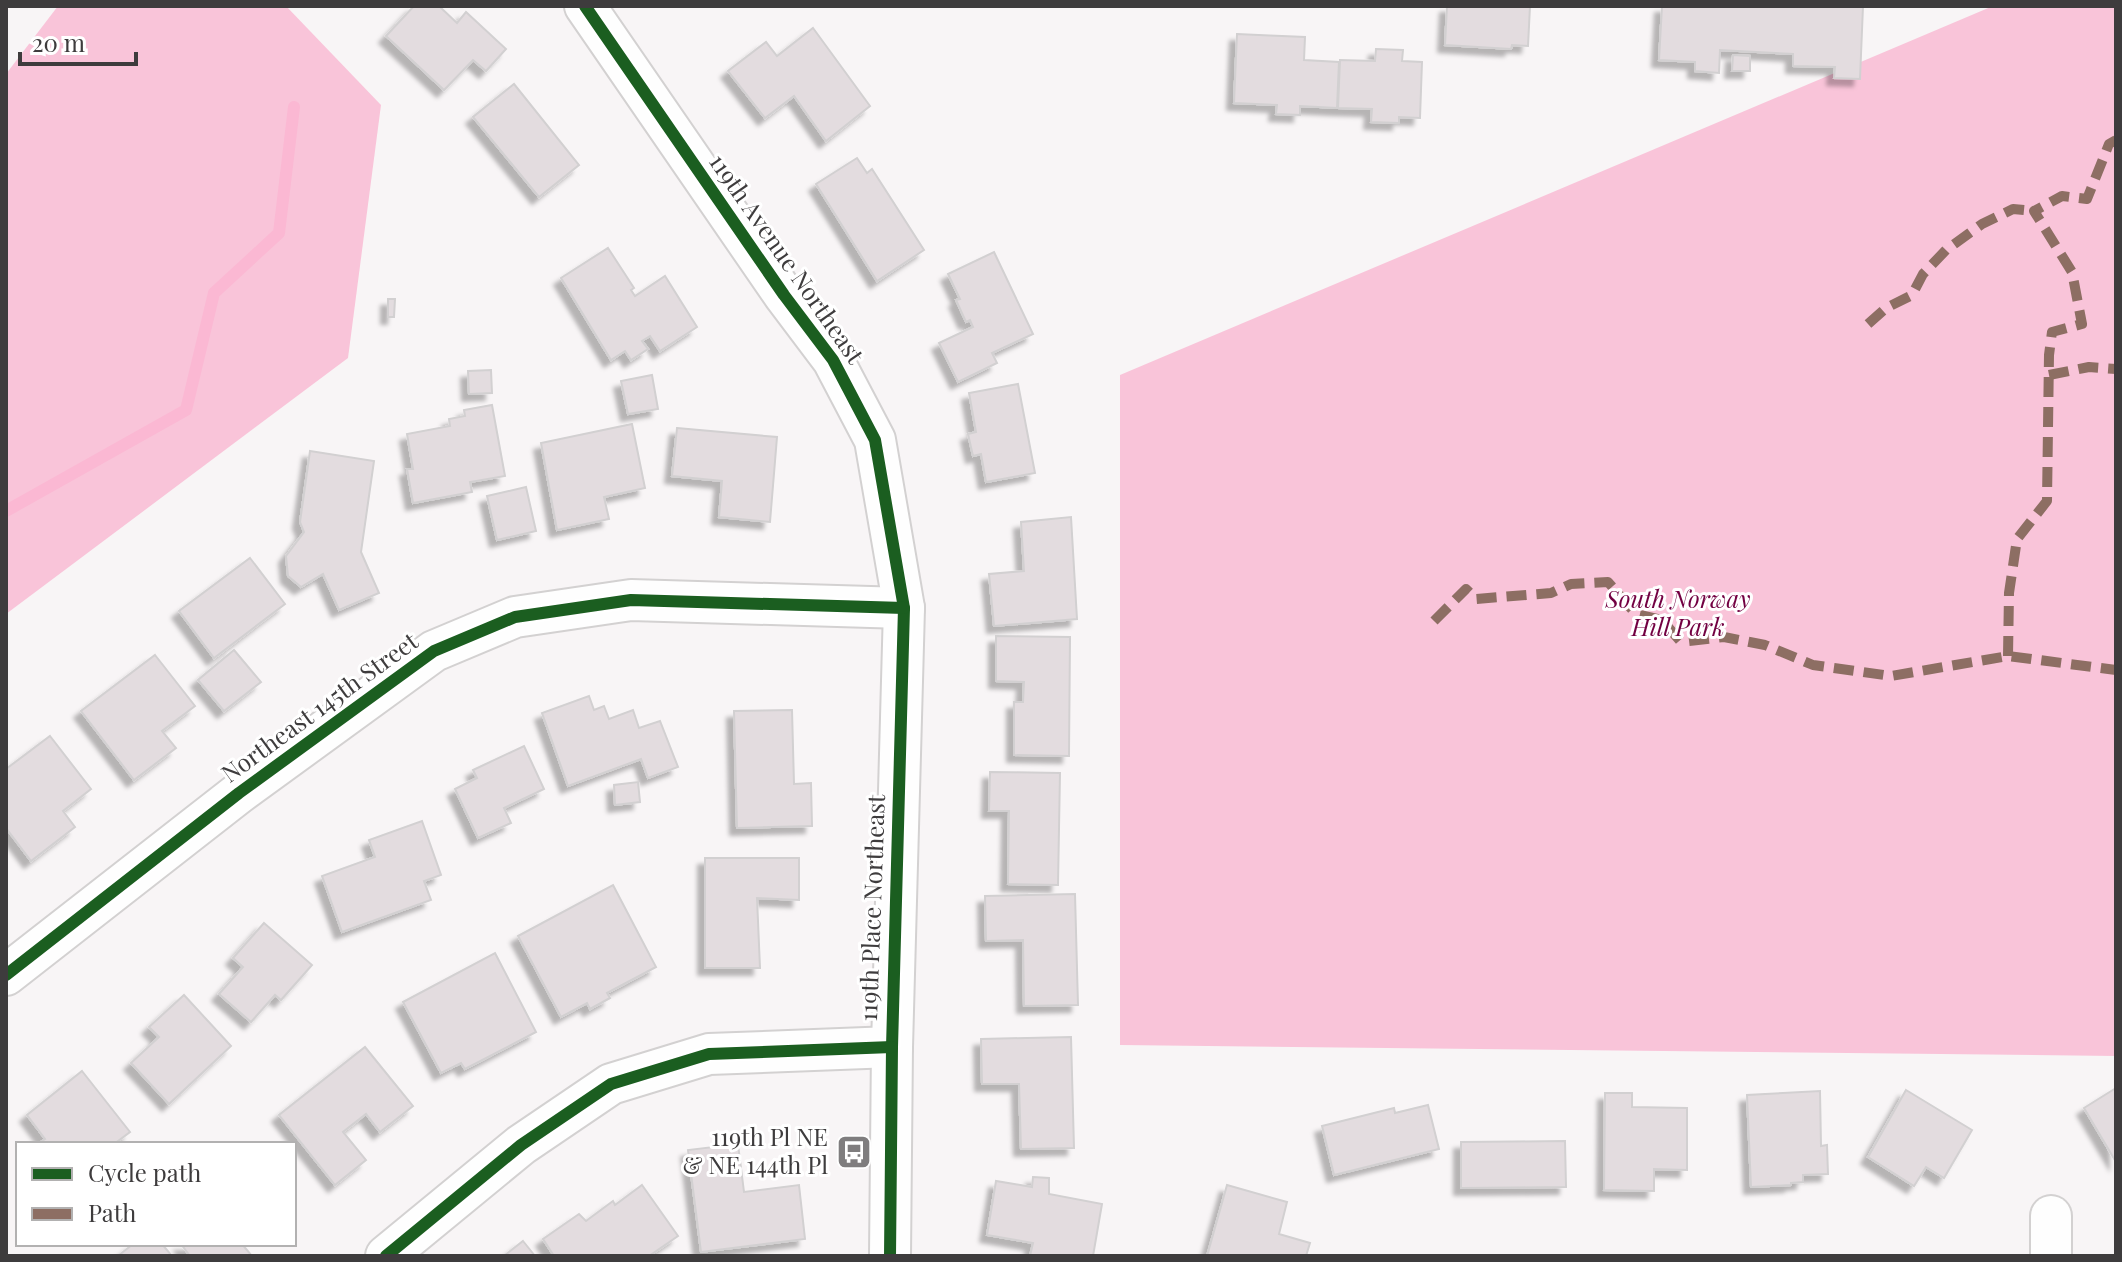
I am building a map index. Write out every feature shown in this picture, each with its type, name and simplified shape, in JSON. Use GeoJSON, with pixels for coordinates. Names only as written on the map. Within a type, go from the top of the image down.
{"type":"FeatureCollection","features":[{"type":"Feature","properties":{"kind":"street","name":"119th Avenue Northeast"},"geometry":{"type":"LineString","coordinates":[[585,6],[784,295],[833,360],[875,440],[904,608]]}},
{"type":"Feature","properties":{"kind":"street","name":"Northeast 145th Street"},"geometry":{"type":"LineString","coordinates":[[6,975],[239,793],[434,651],[515,617],[631,600],[904,608]]}},
{"type":"Feature","properties":{"kind":"street","name":"119th Place Northeast"},"geometry":{"type":"LineString","coordinates":[[890,1256],[892,1047],[904,608]]}},
{"type":"Feature","properties":{"kind":"street"},"geometry":{"type":"LineString","coordinates":[[386,1256],[521,1145],[611,1084],[709,1054],[892,1047]]}},
{"type":"Feature","properties":{"kind":"street"},"geometry":{"type":"LineString","coordinates":[[2051,1216],[2051,1256]]}},
{"type":"Feature","properties":{"kind":"green space"},"geometry":{"type":"Polygon","coordinates":[[[58,6],[286,6],[381,105],[348,358],[6,614],[6,74],[58,6]]]}},
{"type":"Feature","properties":{"kind":"green space","name":"South Norway Hill Park"},"geometry":{"type":"Polygon","coordinates":[[[1993,6],[2116,6],[2116,1056],[1120,1045],[1120,375],[1993,6]]]}},
{"type":"Feature","properties":{"kind":"building"},"geometry":{"type":"Polygon","coordinates":[[[414,6],[439,6],[457,23],[466,12],[506,49],[486,71],[473,60],[444,90],[386,36],[414,6]]]}},
{"type":"Feature","properties":{"kind":"building"},"geometry":{"type":"Polygon","coordinates":[[[1447,6],[1530,6],[1528,46],[1512,45],[1511,49],[1445,45],[1447,6]]]}},
{"type":"Feature","properties":{"kind":"building"},"geometry":{"type":"Polygon","coordinates":[[[1662,6],[1863,6],[1860,79],[1834,78],[1835,67],[1793,66],[1793,54],[1720,50],[1719,73],[1695,71],[1695,62],[1659,60],[1662,6]]]}},
{"type":"Feature","properties":{"kind":"building"},"geometry":{"type":"Polygon","coordinates":[[[813,28],[870,106],[826,141],[794,96],[765,118],[728,71],[766,42],[777,56],[813,28]]]}},
{"type":"Feature","properties":{"kind":"building"},"geometry":{"type":"Polygon","coordinates":[[[1237,34],[1305,37],[1304,60],[1339,62],[1337,108],[1300,106],[1300,115],[1276,114],[1277,105],[1234,103],[1237,34]]]}},
{"type":"Feature","properties":{"kind":"building"},"geometry":{"type":"Polygon","coordinates":[[[1376,49],[1403,50],[1402,61],[1422,62],[1420,118],[1399,117],[1399,123],[1371,122],[1372,109],[1338,108],[1340,60],[1375,61],[1376,49]]]}},
{"type":"Feature","properties":{"kind":"building"},"geometry":{"type":"Polygon","coordinates":[[[1733,55],[1750,56],[1750,71],[1732,71],[1733,55]]]}},
{"type":"Feature","properties":{"kind":"building"},"geometry":{"type":"Polygon","coordinates":[[[514,84],[579,165],[539,197],[473,117],[514,84]]]}},
{"type":"Feature","properties":{"kind":"building"},"geometry":{"type":"Polygon","coordinates":[[[857,158],[867,173],[872,169],[924,250],[877,281],[816,184],[857,158]]]}},
{"type":"Feature","properties":{"kind":"building"},"geometry":{"type":"Polygon","coordinates":[[[608,248],[634,288],[631,290],[635,296],[665,276],[697,327],[660,351],[650,336],[642,341],[648,349],[631,360],[625,351],[611,360],[561,278],[608,248]]]}},
{"type":"Feature","properties":{"kind":"building"},"geometry":{"type":"Polygon","coordinates":[[[994,252],[1033,334],[992,353],[997,363],[958,382],[939,343],[973,327],[970,320],[966,322],[956,300],[960,299],[948,274],[994,252]]]}},
{"type":"Feature","properties":{"kind":"building"},"geometry":{"type":"Polygon","coordinates":[[[388,299],[395,299],[394,317],[388,317],[388,299]]]}},
{"type":"Feature","properties":{"kind":"building"},"geometry":{"type":"Polygon","coordinates":[[[491,370],[492,393],[469,394],[468,371],[491,370]]]}},
{"type":"Feature","properties":{"kind":"building"},"geometry":{"type":"Polygon","coordinates":[[[652,375],[658,409],[628,414],[621,381],[652,375]]]}},
{"type":"Feature","properties":{"kind":"building"},"geometry":{"type":"Polygon","coordinates":[[[1018,384],[1035,473],[986,482],[981,454],[973,456],[968,434],[976,432],[969,393],[1018,384]]]}},
{"type":"Feature","properties":{"kind":"building"},"geometry":{"type":"Polygon","coordinates":[[[492,405],[505,476],[470,482],[472,492],[413,503],[407,469],[413,469],[407,434],[450,426],[449,419],[465,416],[464,410],[492,405]]]}},
{"type":"Feature","properties":{"kind":"building"},"geometry":{"type":"Polygon","coordinates":[[[632,424],[645,488],[604,497],[609,519],[557,530],[541,443],[632,424]]]}},
{"type":"Feature","properties":{"kind":"building"},"geometry":{"type":"Polygon","coordinates":[[[677,428],[777,437],[770,522],[719,517],[722,481],[672,476],[677,428]]]}},
{"type":"Feature","properties":{"kind":"building"},"geometry":{"type":"Polygon","coordinates":[[[310,451],[374,461],[361,552],[379,593],[339,610],[323,574],[301,587],[288,576],[286,556],[304,532],[300,522],[310,451]]]}},
{"type":"Feature","properties":{"kind":"building"},"geometry":{"type":"Polygon","coordinates":[[[526,487],[536,531],[497,540],[487,496],[526,487]]]}},
{"type":"Feature","properties":{"kind":"building"},"geometry":{"type":"Polygon","coordinates":[[[1071,517],[1077,619],[994,626],[989,574],[1024,571],[1021,522],[1071,517]]]}},
{"type":"Feature","properties":{"kind":"building"},"geometry":{"type":"Polygon","coordinates":[[[250,558],[285,604],[214,658],[179,611],[250,558]]]}},
{"type":"Feature","properties":{"kind":"building"},"geometry":{"type":"Polygon","coordinates":[[[996,636],[1070,637],[1069,756],[1014,755],[1014,702],[1023,702],[1024,682],[996,681],[996,636]]]}},
{"type":"Feature","properties":{"kind":"building"},"geometry":{"type":"Polygon","coordinates":[[[234,650],[261,682],[224,711],[198,680],[234,650]]]}},
{"type":"Feature","properties":{"kind":"building"},"geometry":{"type":"Polygon","coordinates":[[[155,655],[195,706],[162,731],[176,748],[134,780],[81,711],[155,655]]]}},
{"type":"Feature","properties":{"kind":"building"},"geometry":{"type":"Polygon","coordinates":[[[589,696],[594,710],[604,706],[609,719],[633,710],[639,728],[660,721],[678,767],[648,778],[641,759],[568,786],[542,713],[589,696]]]}},
{"type":"Feature","properties":{"kind":"building"},"geometry":{"type":"Polygon","coordinates":[[[792,710],[794,784],[811,783],[812,826],[737,828],[734,711],[792,710]]]}},
{"type":"Feature","properties":{"kind":"building"},"geometry":{"type":"Polygon","coordinates":[[[50,736],[91,789],[63,811],[75,827],[31,861],[6,828],[6,769],[50,736]]]}},
{"type":"Feature","properties":{"kind":"building"},"geometry":{"type":"Polygon","coordinates":[[[524,746],[544,789],[504,808],[511,823],[478,838],[455,789],[477,778],[473,770],[524,746]]]}},
{"type":"Feature","properties":{"kind":"building"},"geometry":{"type":"Polygon","coordinates":[[[990,772],[1060,773],[1058,885],[1008,884],[1009,811],[989,811],[990,772]]]}},
{"type":"Feature","properties":{"kind":"building"},"geometry":{"type":"Polygon","coordinates":[[[638,782],[640,802],[615,805],[614,785],[638,782]]]}},
{"type":"Feature","properties":{"kind":"building"},"geometry":{"type":"Polygon","coordinates":[[[422,821],[441,875],[424,881],[431,900],[342,932],[322,876],[375,857],[369,840],[422,821]]]}},
{"type":"Feature","properties":{"kind":"building"},"geometry":{"type":"Polygon","coordinates":[[[705,858],[799,858],[799,900],[757,898],[760,968],[705,968],[705,858]]]}},
{"type":"Feature","properties":{"kind":"building"},"geometry":{"type":"Polygon","coordinates":[[[613,885],[656,967],[607,993],[610,998],[590,1009],[587,1003],[561,1017],[518,936],[613,885]]]}},
{"type":"Feature","properties":{"kind":"building"},"geometry":{"type":"Polygon","coordinates":[[[1075,894],[1078,1005],[1024,1006],[1023,940],[986,941],[985,896],[1075,894]]]}},
{"type":"Feature","properties":{"kind":"building"},"geometry":{"type":"Polygon","coordinates":[[[264,923],[312,965],[281,1000],[275,995],[251,1022],[219,994],[243,967],[233,958],[264,923]]]}},
{"type":"Feature","properties":{"kind":"building"},"geometry":{"type":"Polygon","coordinates":[[[495,953],[536,1032],[465,1069],[461,1063],[441,1073],[403,1002],[495,953]]]}},
{"type":"Feature","properties":{"kind":"building"},"geometry":{"type":"Polygon","coordinates":[[[184,995],[231,1046],[169,1104],[131,1063],[159,1037],[149,1027],[184,995]]]}},
{"type":"Feature","properties":{"kind":"building"},"geometry":{"type":"Polygon","coordinates":[[[1071,1037],[1074,1148],[1021,1149],[1019,1084],[982,1084],[981,1039],[1071,1037]]]}},
{"type":"Feature","properties":{"kind":"building"},"geometry":{"type":"Polygon","coordinates":[[[365,1047],[413,1106],[380,1132],[366,1114],[343,1132],[366,1160],[335,1185],[279,1115],[365,1047]]]}},
{"type":"Feature","properties":{"kind":"building"},"geometry":{"type":"Polygon","coordinates":[[[82,1071],[130,1132],[117,1142],[41,1142],[45,1139],[27,1115],[82,1071]]]}},
{"type":"Feature","properties":{"kind":"building"},"geometry":{"type":"Polygon","coordinates":[[[2116,1088],[2116,1162],[2084,1108],[2116,1088]]]}},
{"type":"Feature","properties":{"kind":"building"},"geometry":{"type":"Polygon","coordinates":[[[1906,1090],[1972,1130],[1944,1178],[1926,1167],[1914,1186],[1868,1157],[1906,1090]]]}},
{"type":"Feature","properties":{"kind":"building"},"geometry":{"type":"Polygon","coordinates":[[[1820,1091],[1821,1146],[1827,1145],[1828,1174],[1803,1175],[1803,1182],[1791,1185],[1751,1187],[1747,1095],[1820,1091]]]}},
{"type":"Feature","properties":{"kind":"building"},"geometry":{"type":"Polygon","coordinates":[[[1605,1093],[1632,1093],[1632,1107],[1687,1108],[1687,1170],[1654,1169],[1654,1191],[1604,1190],[1605,1093]]]}},
{"type":"Feature","properties":{"kind":"building"},"geometry":{"type":"Polygon","coordinates":[[[1428,1105],[1439,1149],[1334,1175],[1322,1126],[1394,1108],[1395,1113],[1428,1105]]]}},
{"type":"Feature","properties":{"kind":"building"},"geometry":{"type":"Polygon","coordinates":[[[1565,1141],[1566,1187],[1461,1188],[1461,1142],[1565,1141]]]}},
{"type":"Feature","properties":{"kind":"building"},"geometry":{"type":"Polygon","coordinates":[[[738,1144],[744,1192],[799,1185],[805,1239],[701,1252],[688,1150],[738,1144]]]}},
{"type":"Feature","properties":{"kind":"building"},"geometry":{"type":"Polygon","coordinates":[[[1033,1177],[1049,1178],[1049,1194],[1102,1204],[1093,1256],[1030,1256],[1033,1243],[987,1235],[996,1181],[1032,1187],[1033,1177]]]}},
{"type":"Feature","properties":{"kind":"building"},"geometry":{"type":"Polygon","coordinates":[[[642,1185],[678,1236],[649,1256],[554,1256],[543,1239],[579,1214],[586,1221],[642,1185]]]}},
{"type":"Feature","properties":{"kind":"building"},"geometry":{"type":"Polygon","coordinates":[[[1227,1185],[1287,1202],[1279,1234],[1310,1243],[1306,1256],[1207,1256],[1227,1185]]]}},
{"type":"Feature","properties":{"kind":"building"},"geometry":{"type":"Polygon","coordinates":[[[523,1241],[535,1256],[504,1256],[523,1241]]]}},
{"type":"Feature","properties":{"kind":"building"},"geometry":{"type":"Polygon","coordinates":[[[130,1246],[164,1246],[172,1256],[118,1256],[130,1246]]]}},
{"type":"Feature","properties":{"kind":"building"},"geometry":{"type":"Polygon","coordinates":[[[182,1246],[244,1246],[252,1256],[190,1256],[182,1246]]]}},
{"type":"Feature","properties":{"kind":"waterway"},"geometry":{"type":"LineString","coordinates":[[6,511],[186,410],[214,293],[279,233],[294,107]]}},
{"type":"Feature","properties":{"kind":"marked path"},"geometry":{"type":"LineString","coordinates":[[2008,656],[2009,593],[2017,539],[2047,501],[2052,332],[2082,324],[2072,272],[2034,211],[2062,196],[2087,199],[2109,144],[2116,140]]}},
{"type":"Feature","properties":{"kind":"marked path"},"geometry":{"type":"LineString","coordinates":[[1868,324],[1886,308],[1912,295],[1923,274],[1946,250],[1982,224],[2013,209],[2034,211]]}},
{"type":"Feature","properties":{"kind":"marked path"},"geometry":{"type":"LineString","coordinates":[[2049,375],[2089,367],[2116,369]]}},
{"type":"Feature","properties":{"kind":"marked path"},"geometry":{"type":"LineString","coordinates":[[1434,621],[1466,589],[1476,599],[1551,593],[1571,584],[1608,582],[1636,614],[1662,620],[1681,642],[1724,637],[1765,645],[1813,665],[1891,676],[2008,656],[2116,670]]}},
{"type":"Feature","properties":{"kind":"cycle path"},"geometry":{"type":"LineString","coordinates":[[585,6],[784,295],[833,360],[875,440],[904,608],[892,1047],[890,1256]]}},
{"type":"Feature","properties":{"kind":"cycle path"},"geometry":{"type":"LineString","coordinates":[[6,975],[239,793],[434,651],[515,617],[631,600],[904,608]]}},
{"type":"Feature","properties":{"kind":"cycle path"},"geometry":{"type":"LineString","coordinates":[[386,1256],[521,1145],[611,1084],[709,1054],[892,1047]]}},
{"type":"Feature","properties":{"kind":"place","name":"119th Pl NE & NE 144th Pl"},"geometry":{"type":"Point","coordinates":[854,1152]}}]}
